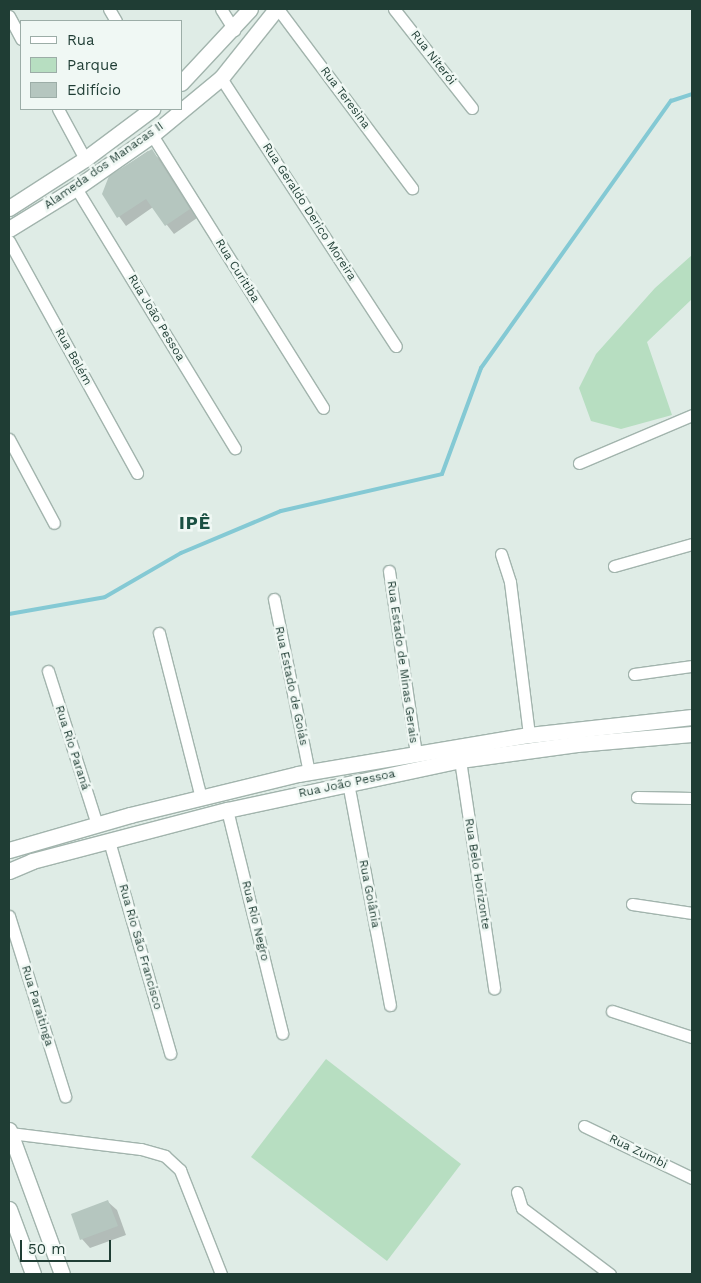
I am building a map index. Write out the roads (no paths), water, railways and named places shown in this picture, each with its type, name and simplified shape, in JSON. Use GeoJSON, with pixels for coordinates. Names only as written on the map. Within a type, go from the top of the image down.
{"type":"FeatureCollection","features":[{"type":"Feature","properties":{"kind":"street"},"geometry":{"type":"LineString","coordinates":[[109,9],[115,20]]}},
{"type":"Feature","properties":{"kind":"street"},"geometry":{"type":"LineString","coordinates":[[221,9],[234,30]]}},
{"type":"Feature","properties":{"kind":"street"},"geometry":{"type":"LineString","coordinates":[[182,82],[234,30],[250,9]]}},
{"type":"Feature","properties":{"kind":"street","name":"Alameda dos Manacas II"},"geometry":{"type":"LineString","coordinates":[[9,229],[76,188],[152,135],[221,78],[277,9]]}},
{"type":"Feature","properties":{"kind":"street","name":"Rua Teresina"},"geometry":{"type":"LineString","coordinates":[[277,9],[412,188]]}},
{"type":"Feature","properties":{"kind":"street","name":"Rua Niterói"},"geometry":{"type":"LineString","coordinates":[[394,9],[472,108]]}},
{"type":"Feature","properties":{"kind":"street"},"geometry":{"type":"LineString","coordinates":[[9,16],[20,37]]}},
{"type":"Feature","properties":{"kind":"street","name":"Rua Geraldo Derico Moreira"},"geometry":{"type":"LineString","coordinates":[[221,78],[396,346]]}},
{"type":"Feature","properties":{"kind":"street"},"geometry":{"type":"LineString","coordinates":[[59,110],[85,159]]}},
{"type":"Feature","properties":{"kind":"street","name":"Alameda dos Manacas II"},"geometry":{"type":"LineString","coordinates":[[9,208],[85,159],[151,110]]}},
{"type":"Feature","properties":{"kind":"street","name":"Rua Curitiba"},"geometry":{"type":"LineString","coordinates":[[152,135],[322,408]]}},
{"type":"Feature","properties":{"kind":"street"},"geometry":{"type":"LineString","coordinates":[[116,136],[127,152]]}},
{"type":"Feature","properties":{"kind":"street","name":"Rua João Pessoa"},"geometry":{"type":"LineString","coordinates":[[76,188],[235,448]]}},
{"type":"Feature","properties":{"kind":"street","name":"Rua Belém"},"geometry":{"type":"LineString","coordinates":[[9,241],[137,473]]}},
{"type":"Feature","properties":{"kind":"street"},"geometry":{"type":"LineString","coordinates":[[579,463],[692,415]]}},
{"type":"Feature","properties":{"kind":"street"},"geometry":{"type":"LineString","coordinates":[[9,439],[54,523]]}},
{"type":"Feature","properties":{"kind":"street"},"geometry":{"type":"LineString","coordinates":[[614,566],[692,544]]}},
{"type":"Feature","properties":{"kind":"street"},"geometry":{"type":"LineString","coordinates":[[502,554],[510,582],[529,735]]}},
{"type":"Feature","properties":{"kind":"street","name":"Rua Estado de Minas Gerais"},"geometry":{"type":"LineString","coordinates":[[389,571],[416,754]]}},
{"type":"Feature","properties":{"kind":"street","name":"Rua Estado de Goiás"},"geometry":{"type":"LineString","coordinates":[[274,599],[309,772]]}},
{"type":"Feature","properties":{"kind":"street"},"geometry":{"type":"LineString","coordinates":[[159,633],[201,798]]}},
{"type":"Feature","properties":{"kind":"street"},"geometry":{"type":"LineString","coordinates":[[634,674],[692,666]]}},
{"type":"Feature","properties":{"kind":"street","name":"Rua Rio Paraná"},"geometry":{"type":"LineString","coordinates":[[48,671],[97,825]]}},
{"type":"Feature","properties":{"kind":"street","name":"Rua João Pessoa"},"geometry":{"type":"LineString","coordinates":[[9,850],[97,825],[309,772],[529,735],[692,717]]}},
{"type":"Feature","properties":{"kind":"street","name":"Rua João Pessoa"},"geometry":{"type":"LineString","coordinates":[[9,871],[32,861],[227,810],[460,760],[577,744],[692,734]]}},
{"type":"Feature","properties":{"kind":"street","name":"Rua Belo Horizonte"},"geometry":{"type":"LineString","coordinates":[[460,760],[494,988]]}},
{"type":"Feature","properties":{"kind":"street","name":"Rua Goiânia"},"geometry":{"type":"LineString","coordinates":[[348,783],[390,1005]]}},
{"type":"Feature","properties":{"kind":"street"},"geometry":{"type":"LineString","coordinates":[[637,797],[692,798]]}},
{"type":"Feature","properties":{"kind":"street","name":"Rua Rio Negro"},"geometry":{"type":"LineString","coordinates":[[227,810],[282,1033]]}},
{"type":"Feature","properties":{"kind":"street","name":"Rua Rio São Francisco"},"geometry":{"type":"LineString","coordinates":[[110,841],[170,1053]]}},
{"type":"Feature","properties":{"kind":"street"},"geometry":{"type":"LineString","coordinates":[[632,904],[692,913]]}},
{"type":"Feature","properties":{"kind":"street","name":"Rua Paraitinga"},"geometry":{"type":"LineString","coordinates":[[9,916],[65,1096]]}},
{"type":"Feature","properties":{"kind":"street"},"geometry":{"type":"LineString","coordinates":[[612,1011],[692,1037]]}},
{"type":"Feature","properties":{"kind":"street","name":"Rua Zumbi"},"geometry":{"type":"LineString","coordinates":[[584,1126],[692,1178]]}},
{"type":"Feature","properties":{"kind":"street"},"geometry":{"type":"LineString","coordinates":[[62,1274],[9,1131],[141,1149],[165,1156],[180,1170],[221,1274]]}},
{"type":"Feature","properties":{"kind":"street"},"geometry":{"type":"LineString","coordinates":[[517,1192],[522,1208],[610,1274]]}},
{"type":"Feature","properties":{"kind":"street"},"geometry":{"type":"LineString","coordinates":[[9,1209],[33,1274]]}},
{"type":"Feature","properties":{"kind":"waterway"},"geometry":{"type":"LineString","coordinates":[[9,614],[105,597],[181,553],[281,511],[442,474],[481,368],[671,101],[692,94]]}},
{"type":"Feature","properties":{"kind":"district","name":"IPÊ"},"geometry":{"type":"Point","coordinates":[195,523]}}]}
